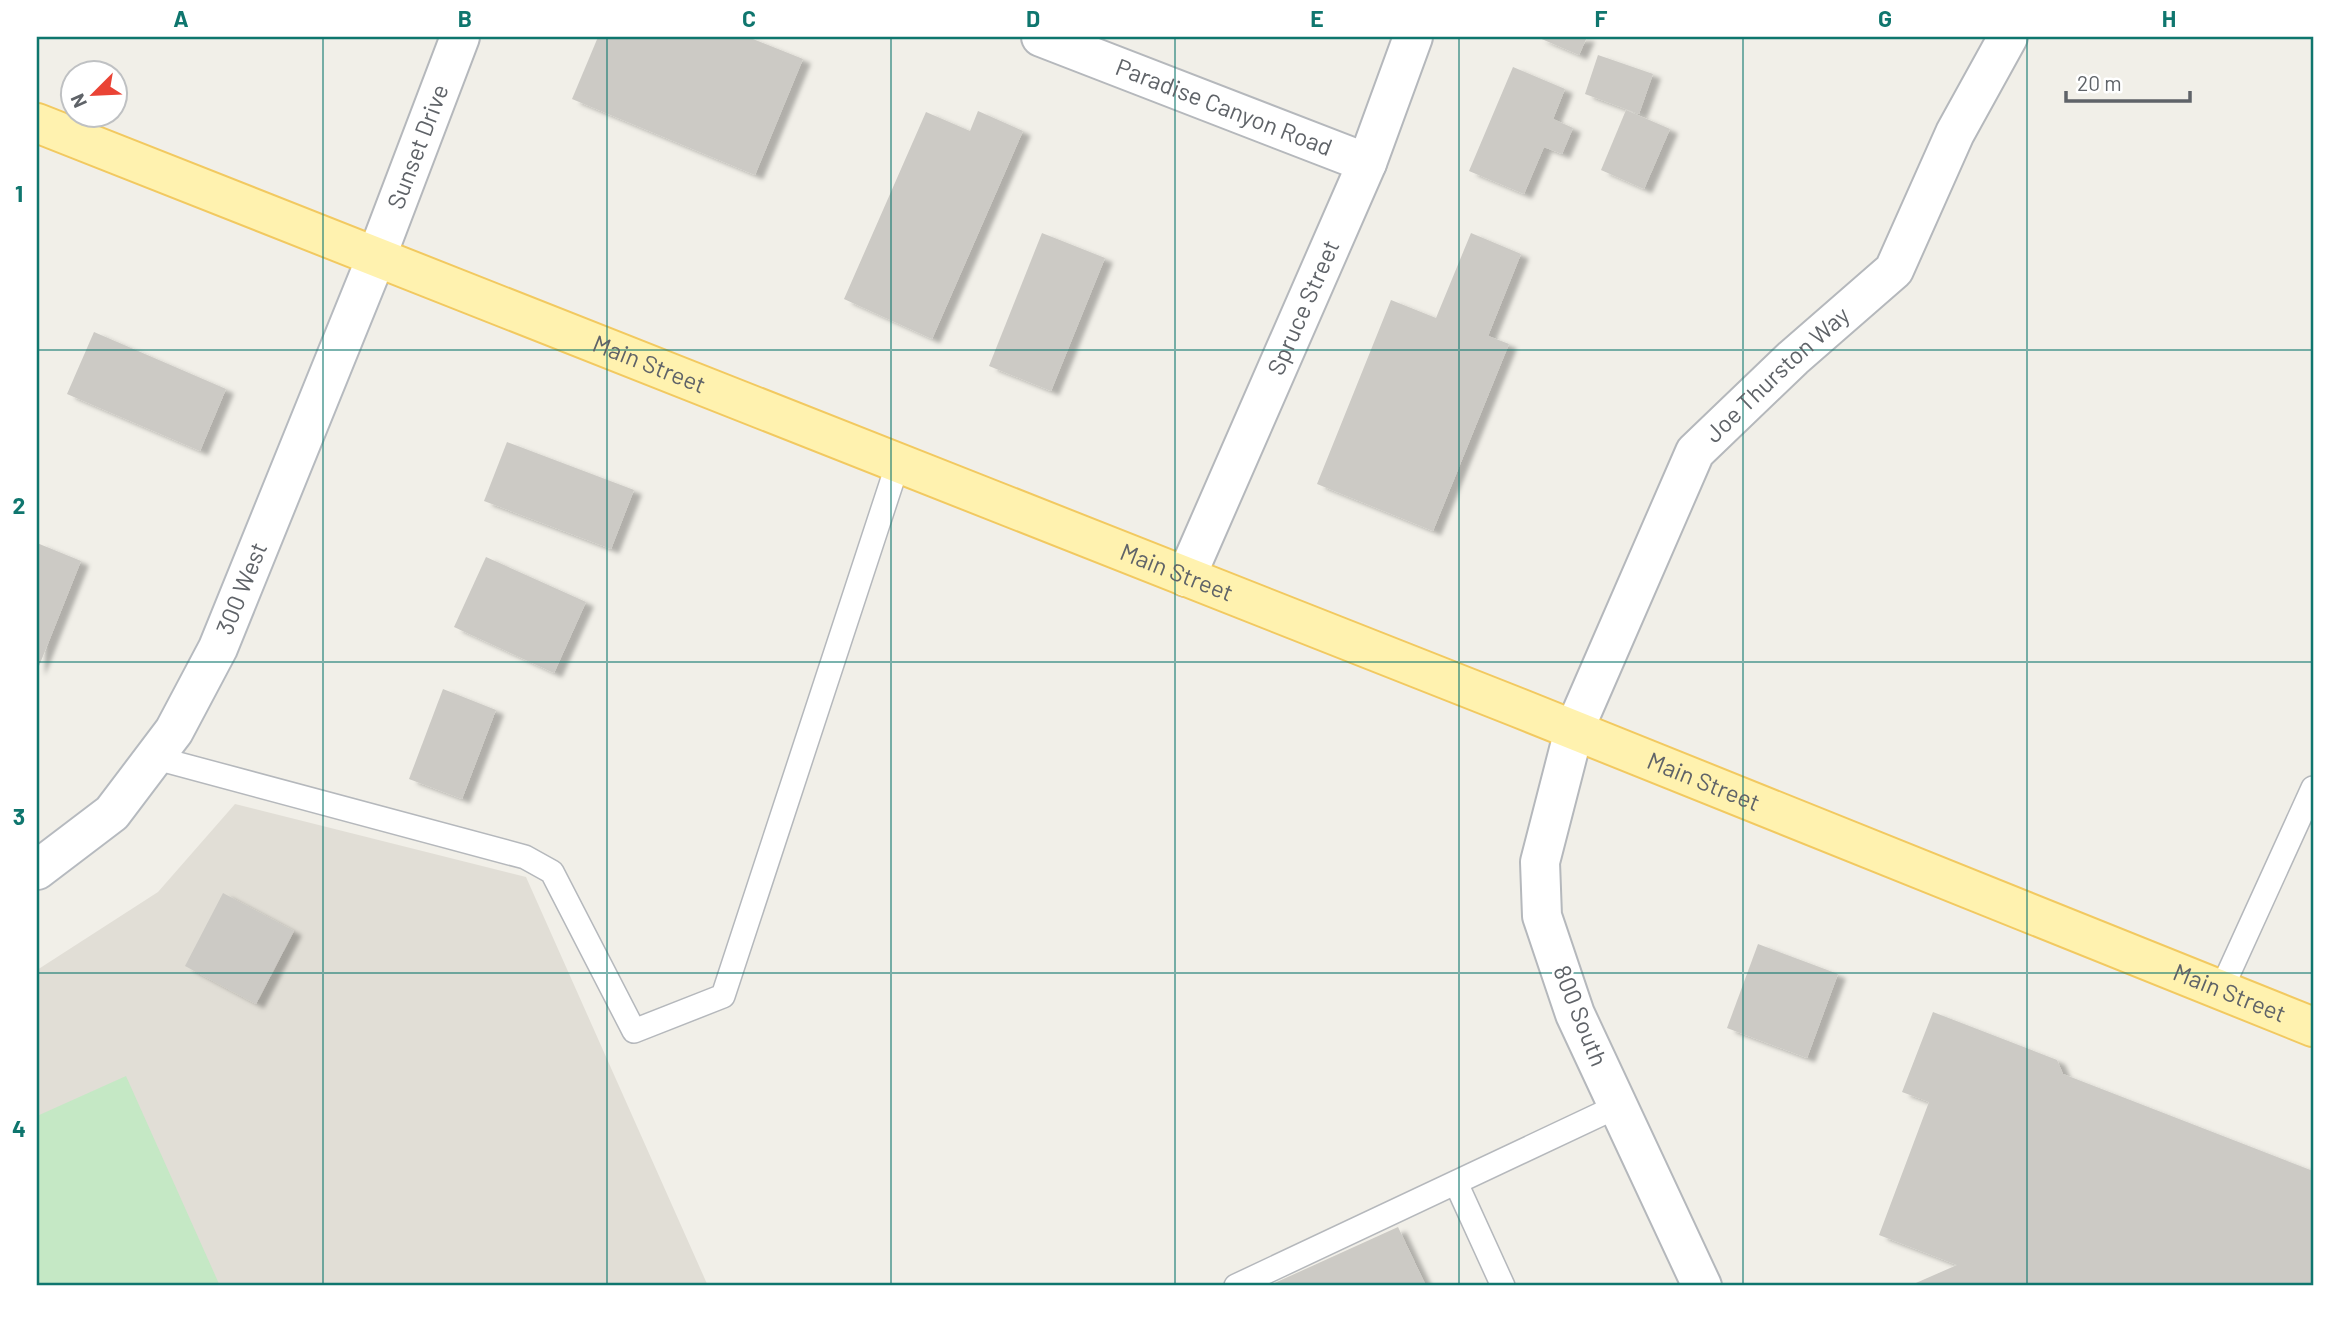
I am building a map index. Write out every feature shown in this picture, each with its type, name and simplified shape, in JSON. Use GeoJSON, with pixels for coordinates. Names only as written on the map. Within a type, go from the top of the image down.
{"type":"FeatureCollection","features":[{"type":"Feature","properties":{"kind":"main road","name":"Main Street"},"geometry":{"type":"LineString","coordinates":[[37,123],[1574,730],[2313,1027]]}},
{"type":"Feature","properties":{"kind":"street","name":"Sunset Drive"},"geometry":{"type":"LineString","coordinates":[[376,258],[460,37]]}},
{"type":"Feature","properties":{"kind":"street","name":"Paradise Canyon Road"},"geometry":{"type":"LineString","coordinates":[[1041,37],[1367,163]]}},
{"type":"Feature","properties":{"kind":"street","name":"Spruce Street"},"geometry":{"type":"LineString","coordinates":[[1186,577],[1367,163],[1413,37]]}},
{"type":"Feature","properties":{"kind":"street","name":"Joe Thurston Way"},"geometry":{"type":"LineString","coordinates":[[1574,730],[1695,452],[1793,358],[1894,270],[1955,133],[2008,37]]}},
{"type":"Feature","properties":{"kind":"street","name":"300 West"},"geometry":{"type":"LineString","coordinates":[[37,870],[112,813],[156,758],[218,648],[376,258]]}},
{"type":"Feature","properties":{"kind":"street","name":"800 South"},"geometry":{"type":"LineString","coordinates":[[1574,730],[1539,862],[1542,916],[1576,1014],[1702,1286]]}},
{"type":"Feature","properties":{"kind":"lane"},"geometry":{"type":"LineString","coordinates":[[156,758],[525,857],[552,872],[634,1031],[723,996],[898,463]]}},
{"type":"Feature","properties":{"kind":"lane"},"geometry":{"type":"LineString","coordinates":[[2221,990],[2313,788]]}},
{"type":"Feature","properties":{"kind":"lane"},"geometry":{"type":"LineString","coordinates":[[1236,1286],[1618,1106]]}},
{"type":"Feature","properties":{"kind":"lane"},"geometry":{"type":"LineString","coordinates":[[1456,1183],[1503,1286]]}},
{"type":"Feature","properties":{"kind":"shaded area"},"geometry":{"type":"Polygon","coordinates":[[[235,804],[526,877],[708,1286],[37,1286],[37,970],[158,892],[235,804]]]}},
{"type":"Feature","properties":{"kind":"green space"},"geometry":{"type":"Polygon","coordinates":[[[126,1076],[220,1286],[37,1286],[37,1116],[126,1076]]]}},
{"type":"Feature","properties":{"kind":"building"},"geometry":{"type":"Polygon","coordinates":[[[598,37],[748,37],[803,59],[755,175],[572,99],[598,37]]]}},
{"type":"Feature","properties":{"kind":"building"},"geometry":{"type":"Polygon","coordinates":[[[1537,37],[1587,37],[1579,55],[1537,37]]]}},
{"type":"Feature","properties":{"kind":"building"},"geometry":{"type":"Polygon","coordinates":[[[1598,55],[1653,74],[1639,114],[1585,94],[1598,55]]]}},
{"type":"Feature","properties":{"kind":"building"},"geometry":{"type":"Polygon","coordinates":[[[1513,67],[1565,89],[1553,119],[1573,128],[1562,154],[1544,147],[1524,194],[1469,171],[1513,67]]]}},
{"type":"Feature","properties":{"kind":"building"},"geometry":{"type":"Polygon","coordinates":[[[1626,110],[1670,129],[1644,189],[1601,170],[1626,110]]]}},
{"type":"Feature","properties":{"kind":"building"},"geometry":{"type":"Polygon","coordinates":[[[978,111],[1023,131],[932,339],[844,299],[926,112],[970,131],[978,111]]]}},
{"type":"Feature","properties":{"kind":"building"},"geometry":{"type":"Polygon","coordinates":[[[1042,233],[1105,258],[1051,391],[989,366],[1042,233]]]}},
{"type":"Feature","properties":{"kind":"building"},"geometry":{"type":"Polygon","coordinates":[[[1471,233],[1521,254],[1488,336],[1509,344],[1433,531],[1317,484],[1391,300],[1436,318],[1471,233]]]}},
{"type":"Feature","properties":{"kind":"building"},"geometry":{"type":"Polygon","coordinates":[[[94,332],[226,389],[200,451],[67,394],[94,332]]]}},
{"type":"Feature","properties":{"kind":"building"},"geometry":{"type":"Polygon","coordinates":[[[507,442],[634,490],[611,549],[484,501],[507,442]]]}},
{"type":"Feature","properties":{"kind":"building"},"geometry":{"type":"Polygon","coordinates":[[[37,543],[81,561],[37,671],[37,543]]]}},
{"type":"Feature","properties":{"kind":"building"},"geometry":{"type":"Polygon","coordinates":[[[486,557],[586,602],[554,673],[454,627],[486,557]]]}},
{"type":"Feature","properties":{"kind":"building"},"geometry":{"type":"Polygon","coordinates":[[[443,689],[496,710],[462,799],[409,779],[443,689]]]}},
{"type":"Feature","properties":{"kind":"building"},"geometry":{"type":"Polygon","coordinates":[[[223,893],[294,931],[256,1004],[185,966],[223,893]]]}},
{"type":"Feature","properties":{"kind":"building"},"geometry":{"type":"Polygon","coordinates":[[[1758,944],[1838,974],[1807,1058],[1727,1028],[1758,944]]]}},
{"type":"Feature","properties":{"kind":"building"},"geometry":{"type":"Polygon","coordinates":[[[1933,1012],[2057,1060],[2063,1074],[2313,1171],[2313,1286],[1909,1286],[1957,1265],[1879,1235],[1929,1102],[1902,1092],[1933,1012]]]}},
{"type":"Feature","properties":{"kind":"building"},"geometry":{"type":"Polygon","coordinates":[[[1398,1227],[1426,1286],[1268,1286],[1398,1227]]]}}]}
